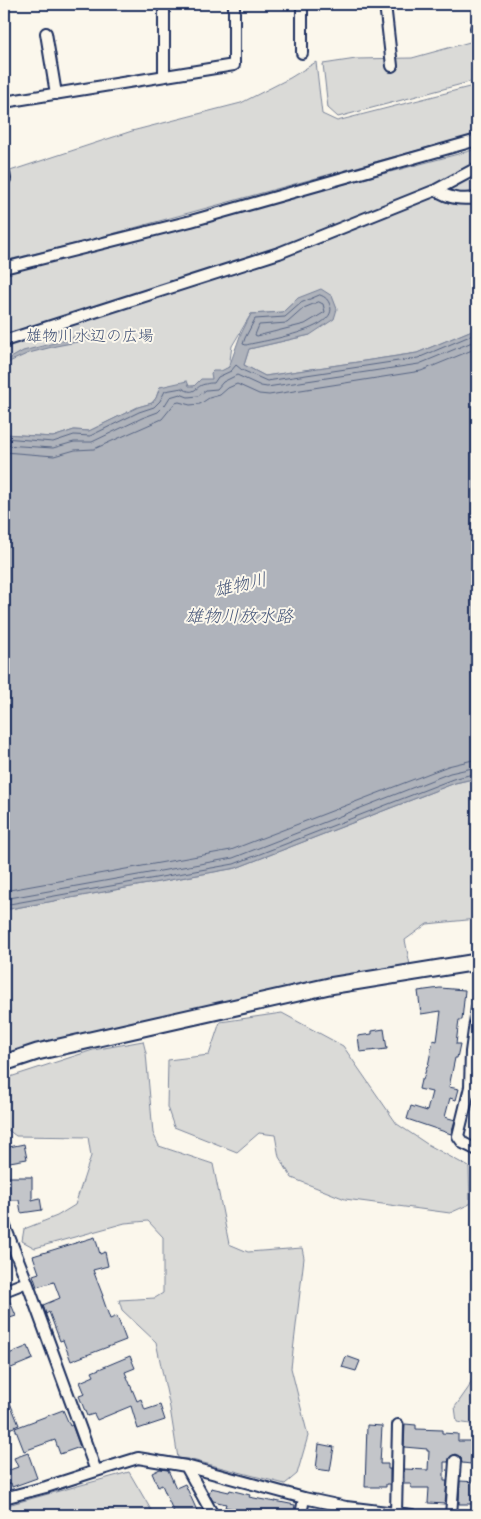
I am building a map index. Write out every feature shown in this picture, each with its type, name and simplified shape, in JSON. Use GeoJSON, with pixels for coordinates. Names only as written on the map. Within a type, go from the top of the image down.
{"type":"FeatureCollection","features":[{"type":"Feature","properties":{"kind":"street"},"geometry":{"type":"LineString","coordinates":[[164,4],[164,76]]}},
{"type":"Feature","properties":{"kind":"street"},"geometry":{"type":"LineString","coordinates":[[4,102],[234,65],[234,4]]}},
{"type":"Feature","properties":{"kind":"street"},"geometry":{"type":"LineString","coordinates":[[302,4],[302,53]]}},
{"type":"Feature","properties":{"kind":"street"},"geometry":{"type":"LineString","coordinates":[[384,4],[392,66]]}},
{"type":"Feature","properties":{"kind":"street"},"geometry":{"type":"LineString","coordinates":[[46,33],[56,94]]}},
{"type":"Feature","properties":{"kind":"street"},"geometry":{"type":"LineString","coordinates":[[4,268],[190,221],[477,140]]}},
{"type":"Feature","properties":{"kind":"street"},"geometry":{"type":"LineString","coordinates":[[4,341],[279,253],[436,190],[477,168]]}},
{"type":"Feature","properties":{"kind":"street"},"geometry":{"type":"LineString","coordinates":[[436,190],[461,200],[477,198]]}},
{"type":"Feature","properties":{"kind":"street"},"geometry":{"type":"LineString","coordinates":[[4,1063],[37,1052],[329,986],[477,962]]}},
{"type":"Feature","properties":{"kind":"street"},"geometry":{"type":"LineString","coordinates":[[477,1008],[471,1052],[470,1087],[458,1136],[463,1143],[477,1150]]}},
{"type":"Feature","properties":{"kind":"street"},"geometry":{"type":"LineString","coordinates":[[4,1224],[96,1470]]}},
{"type":"Feature","properties":{"kind":"street"},"geometry":{"type":"LineString","coordinates":[[4,1291],[27,1282]]}},
{"type":"Feature","properties":{"kind":"street"},"geometry":{"type":"LineString","coordinates":[[396,1513],[398,1425]]}},
{"type":"Feature","properties":{"kind":"street"},"geometry":{"type":"LineString","coordinates":[[4,1498],[138,1458],[186,1466],[304,1498],[365,1512],[412,1515]]}},
{"type":"Feature","properties":{"kind":"street"},"geometry":{"type":"LineString","coordinates":[[451,1515],[454,1461]]}},
{"type":"Feature","properties":{"kind":"street"},"geometry":{"type":"LineString","coordinates":[[186,1466],[213,1515]]}},
{"type":"Feature","properties":{"kind":"street"},"geometry":{"type":"LineString","coordinates":[[302,1515],[304,1498]]}},
{"type":"Feature","properties":{"kind":"green space"},"geometry":{"type":"Polygon","coordinates":[[[477,40],[477,80],[338,117],[328,108],[323,64],[356,59],[412,58],[477,40]]]}},
{"type":"Feature","properties":{"kind":"green space"},"geometry":{"type":"Polygon","coordinates":[[[316,62],[322,114],[337,121],[477,85],[477,134],[90,240],[4,261],[4,173],[132,131],[241,103],[290,78],[316,62]]]}},
{"type":"Feature","properties":{"kind":"green space","name":"雄物川水辺の広場"},"geometry":{"type":"Polygon","coordinates":[[[477,149],[477,328],[417,353],[265,376],[244,365],[249,349],[310,335],[298,298],[283,312],[251,314],[232,346],[229,367],[207,382],[187,387],[160,387],[152,403],[138,407],[89,431],[74,430],[53,437],[4,434],[4,274],[477,149]]]}},
{"type":"Feature","properties":{"kind":"green space"},"geometry":{"type":"Polygon","coordinates":[[[477,778],[477,919],[427,924],[405,940],[410,965],[145,1020],[4,1059],[4,910],[236,868],[455,783],[477,778]]]}},
{"type":"Feature","properties":{"kind":"green space"},"geometry":{"type":"Polygon","coordinates":[[[282,1013],[343,1046],[397,1124],[427,1144],[469,1167],[470,1204],[450,1213],[345,1199],[292,1178],[279,1157],[275,1135],[259,1133],[237,1152],[174,1127],[167,1107],[168,1060],[209,1055],[220,1022],[282,1013]]]}},
{"type":"Feature","properties":{"kind":"green space"},"geometry":{"type":"Polygon","coordinates":[[[143,1041],[146,1053],[153,1133],[159,1146],[213,1164],[229,1244],[248,1252],[302,1248],[304,1258],[291,1368],[308,1436],[297,1474],[285,1484],[178,1458],[156,1342],[122,1310],[119,1300],[155,1298],[163,1293],[163,1237],[148,1221],[125,1223],[35,1248],[22,1241],[24,1229],[57,1216],[75,1205],[91,1156],[88,1137],[16,1136],[4,1127],[4,1079],[93,1050],[143,1041]]]}},
{"type":"Feature","properties":{"kind":"green space"},"geometry":{"type":"Polygon","coordinates":[[[477,1365],[477,1425],[457,1422],[455,1407],[469,1387],[477,1365]]]}},
{"type":"Feature","properties":{"kind":"green space"},"geometry":{"type":"Polygon","coordinates":[[[129,1472],[154,1515],[4,1515],[4,1506],[129,1472]]]}},
{"type":"Feature","properties":{"kind":"water","name":"雄物川放水路"},"geometry":{"type":"Polygon","coordinates":[[[321,289],[332,296],[337,309],[334,319],[310,335],[249,349],[244,365],[265,376],[417,353],[477,328],[477,778],[455,783],[236,868],[4,910],[4,434],[53,437],[74,430],[89,431],[138,407],[152,403],[160,387],[187,381],[189,386],[194,386],[201,379],[212,379],[211,373],[213,371],[221,371],[229,367],[240,336],[251,314],[283,312],[298,298],[321,289]]]}},
{"type":"Feature","properties":{"kind":"water"},"geometry":{"type":"Polygon","coordinates":[[[96,330],[100,332],[101,336],[98,338],[29,353],[9,362],[4,369],[4,362],[23,351],[96,330]]]}},
{"type":"Feature","properties":{"kind":"building"},"geometry":{"type":"Polygon","coordinates":[[[440,988],[465,990],[462,1020],[459,1020],[456,1044],[460,1044],[449,1087],[459,1089],[456,1100],[450,1098],[445,1117],[455,1120],[451,1134],[407,1119],[411,1106],[427,1111],[432,1092],[419,1089],[428,1066],[433,1040],[437,1041],[441,1011],[421,1014],[418,991],[440,988]]]}},
{"type":"Feature","properties":{"kind":"building"},"geometry":{"type":"Polygon","coordinates":[[[384,1029],[387,1049],[360,1052],[358,1036],[372,1034],[372,1031],[384,1029]]]}},
{"type":"Feature","properties":{"kind":"building"},"geometry":{"type":"Polygon","coordinates":[[[24,1144],[27,1159],[4,1163],[4,1148],[24,1144]]]}},
{"type":"Feature","properties":{"kind":"building"},"geometry":{"type":"Polygon","coordinates":[[[4,1177],[32,1177],[32,1200],[40,1198],[42,1210],[21,1213],[19,1200],[4,1200],[4,1177]]]}},
{"type":"Feature","properties":{"kind":"building"},"geometry":{"type":"Polygon","coordinates":[[[95,1237],[100,1254],[105,1252],[108,1266],[93,1270],[110,1319],[117,1316],[126,1340],[71,1361],[63,1340],[60,1341],[49,1312],[46,1314],[43,1305],[60,1298],[54,1282],[37,1287],[33,1275],[39,1273],[33,1256],[95,1237]]]}},
{"type":"Feature","properties":{"kind":"building"},"geometry":{"type":"Polygon","coordinates":[[[8,1297],[16,1316],[4,1320],[4,1298],[8,1297]]]}},
{"type":"Feature","properties":{"kind":"building"},"geometry":{"type":"Polygon","coordinates":[[[28,1346],[33,1359],[4,1371],[4,1356],[28,1346]]]}},
{"type":"Feature","properties":{"kind":"building"},"geometry":{"type":"Polygon","coordinates":[[[130,1356],[135,1368],[125,1372],[137,1401],[141,1399],[145,1410],[160,1405],[165,1420],[138,1429],[131,1406],[97,1420],[94,1414],[87,1416],[79,1396],[85,1394],[80,1382],[94,1376],[92,1372],[130,1356]]]}},
{"type":"Feature","properties":{"kind":"building"},"geometry":{"type":"Polygon","coordinates":[[[346,1356],[360,1361],[356,1371],[342,1367],[346,1356]]]}},
{"type":"Feature","properties":{"kind":"building"},"geometry":{"type":"Polygon","coordinates":[[[4,1388],[19,1425],[4,1431],[4,1388]]]}},
{"type":"Feature","properties":{"kind":"building"},"geometry":{"type":"Polygon","coordinates":[[[63,1410],[70,1426],[72,1425],[80,1447],[60,1454],[55,1440],[24,1451],[15,1428],[63,1410]]]}},
{"type":"Feature","properties":{"kind":"building"},"geometry":{"type":"Polygon","coordinates":[[[405,1424],[416,1425],[416,1429],[442,1430],[442,1433],[458,1434],[458,1441],[477,1441],[477,1457],[471,1457],[471,1464],[462,1463],[461,1458],[455,1454],[450,1457],[448,1462],[444,1462],[444,1481],[447,1481],[445,1504],[428,1503],[429,1488],[411,1488],[411,1484],[404,1484],[404,1469],[428,1470],[429,1451],[427,1449],[404,1447],[405,1424]]]}},
{"type":"Feature","properties":{"kind":"building"},"geometry":{"type":"Polygon","coordinates":[[[367,1425],[382,1426],[380,1464],[388,1464],[388,1469],[390,1469],[390,1484],[386,1484],[386,1487],[365,1487],[367,1425]]]}},
{"type":"Feature","properties":{"kind":"building"},"geometry":{"type":"Polygon","coordinates":[[[319,1444],[334,1447],[330,1471],[316,1469],[319,1444]]]}},
{"type":"Feature","properties":{"kind":"building"},"geometry":{"type":"Polygon","coordinates":[[[28,1453],[37,1478],[12,1487],[11,1483],[4,1486],[4,1472],[18,1467],[14,1458],[28,1453]]]}},
{"type":"Feature","properties":{"kind":"building"},"geometry":{"type":"Polygon","coordinates":[[[160,1469],[168,1470],[176,1488],[185,1484],[199,1515],[175,1515],[162,1485],[158,1487],[152,1473],[160,1469]]]}},
{"type":"Feature","properties":{"kind":"building"},"geometry":{"type":"Polygon","coordinates":[[[460,1481],[477,1482],[477,1502],[459,1504],[460,1481]]]}},
{"type":"Feature","properties":{"kind":"building"},"geometry":{"type":"Polygon","coordinates":[[[211,1488],[229,1492],[230,1490],[250,1495],[249,1497],[295,1505],[293,1515],[266,1511],[265,1515],[262,1515],[225,1507],[226,1504],[213,1501],[209,1494],[211,1488]]]}},
{"type":"Feature","properties":{"kind":"water label","name":"雄物川"},"geometry":{"type":"Point","coordinates":[241,587]}}]}
